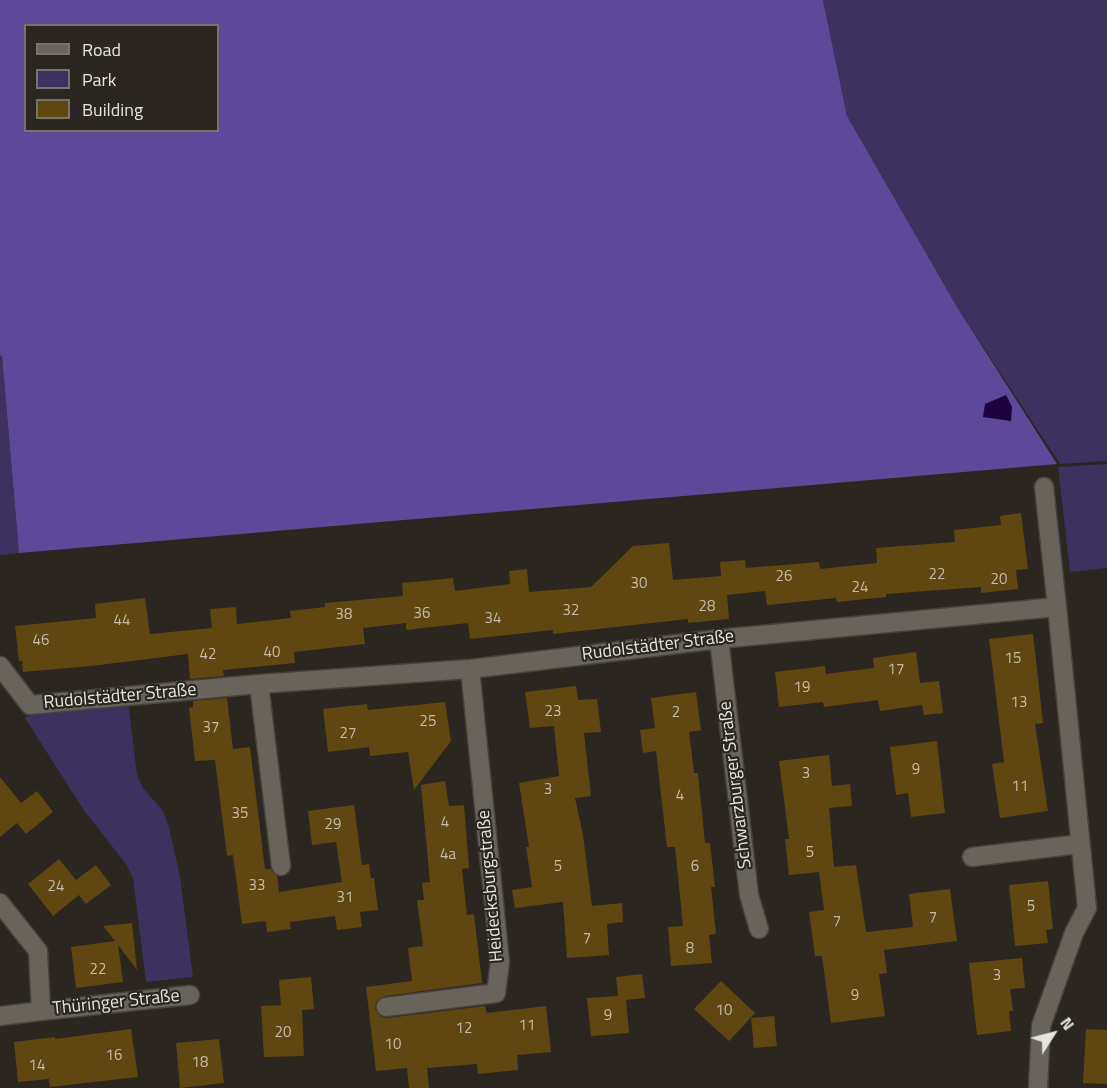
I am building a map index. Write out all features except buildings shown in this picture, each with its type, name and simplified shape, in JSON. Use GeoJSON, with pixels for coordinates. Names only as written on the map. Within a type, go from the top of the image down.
{"type":"FeatureCollection","features":[{"type":"Feature","properties":{"kind":"street"},"geometry":{"type":"LineString","coordinates":[[1038,1088],[1041,1026],[1074,933],[1087,908],[1044,487]]}},
{"type":"Feature","properties":{"kind":"street","name":"Rudolstädter Straße"},"geometry":{"type":"LineString","coordinates":[[0,666],[30,705],[259,684],[470,669],[719,639],[1057,607]]}},
{"type":"Feature","properties":{"kind":"street","name":"Schwarzburger Straße"},"geometry":{"type":"LineString","coordinates":[[719,639],[748,895],[759,929]]}},
{"type":"Feature","properties":{"kind":"street","name":"Heidecksburgstraße"},"geometry":{"type":"LineString","coordinates":[[386,1006],[496,993],[500,963],[470,669]]}},
{"type":"Feature","properties":{"kind":"street"},"geometry":{"type":"LineString","coordinates":[[259,684],[280,866]]}},
{"type":"Feature","properties":{"kind":"street"},"geometry":{"type":"LineString","coordinates":[[972,857],[1080,844]]}},
{"type":"Feature","properties":{"kind":"street","name":"Thüringer Straße"},"geometry":{"type":"LineString","coordinates":[[0,903],[38,951],[41,1011]]}},
{"type":"Feature","properties":{"kind":"street","name":"Thüringer Straße"},"geometry":{"type":"LineString","coordinates":[[0,1016],[190,995]]}},
{"type":"Feature","properties":{"kind":"green space"},"geometry":{"type":"Polygon","coordinates":[[[823,0],[1107,0],[1107,461],[1060,464],[957,307],[847,116],[823,0]]]}},
{"type":"Feature","properties":{"kind":"green space"},"geometry":{"type":"Polygon","coordinates":[[[0,355],[2,355],[19,553],[0,555],[0,355]]]}},
{"type":"Feature","properties":{"kind":"green space"},"geometry":{"type":"Polygon","coordinates":[[[1107,464],[1107,568],[1070,572],[1058,467],[1107,464]]]}},
{"type":"Feature","properties":{"kind":"green space"},"geometry":{"type":"Polygon","coordinates":[[[128,702],[137,775],[143,788],[163,811],[169,827],[180,877],[193,977],[146,982],[133,878],[126,864],[83,809],[25,718],[33,713],[128,702]]]}},
{"type":"Feature","properties":{"kind":"shaded area"},"geometry":{"type":"Polygon","coordinates":[[[0,0],[823,0],[847,116],[957,307],[1057,464],[19,553],[2,356],[0,355],[0,0]],[[996,400],[985,404],[1010,421],[996,400]]]}},
{"type":"Feature","properties":{"kind":"shaded area"},"geometry":{"type":"Polygon","coordinates":[[[1006,395],[1012,407],[1011,421],[983,417],[985,404],[1006,395]]]}}]}
